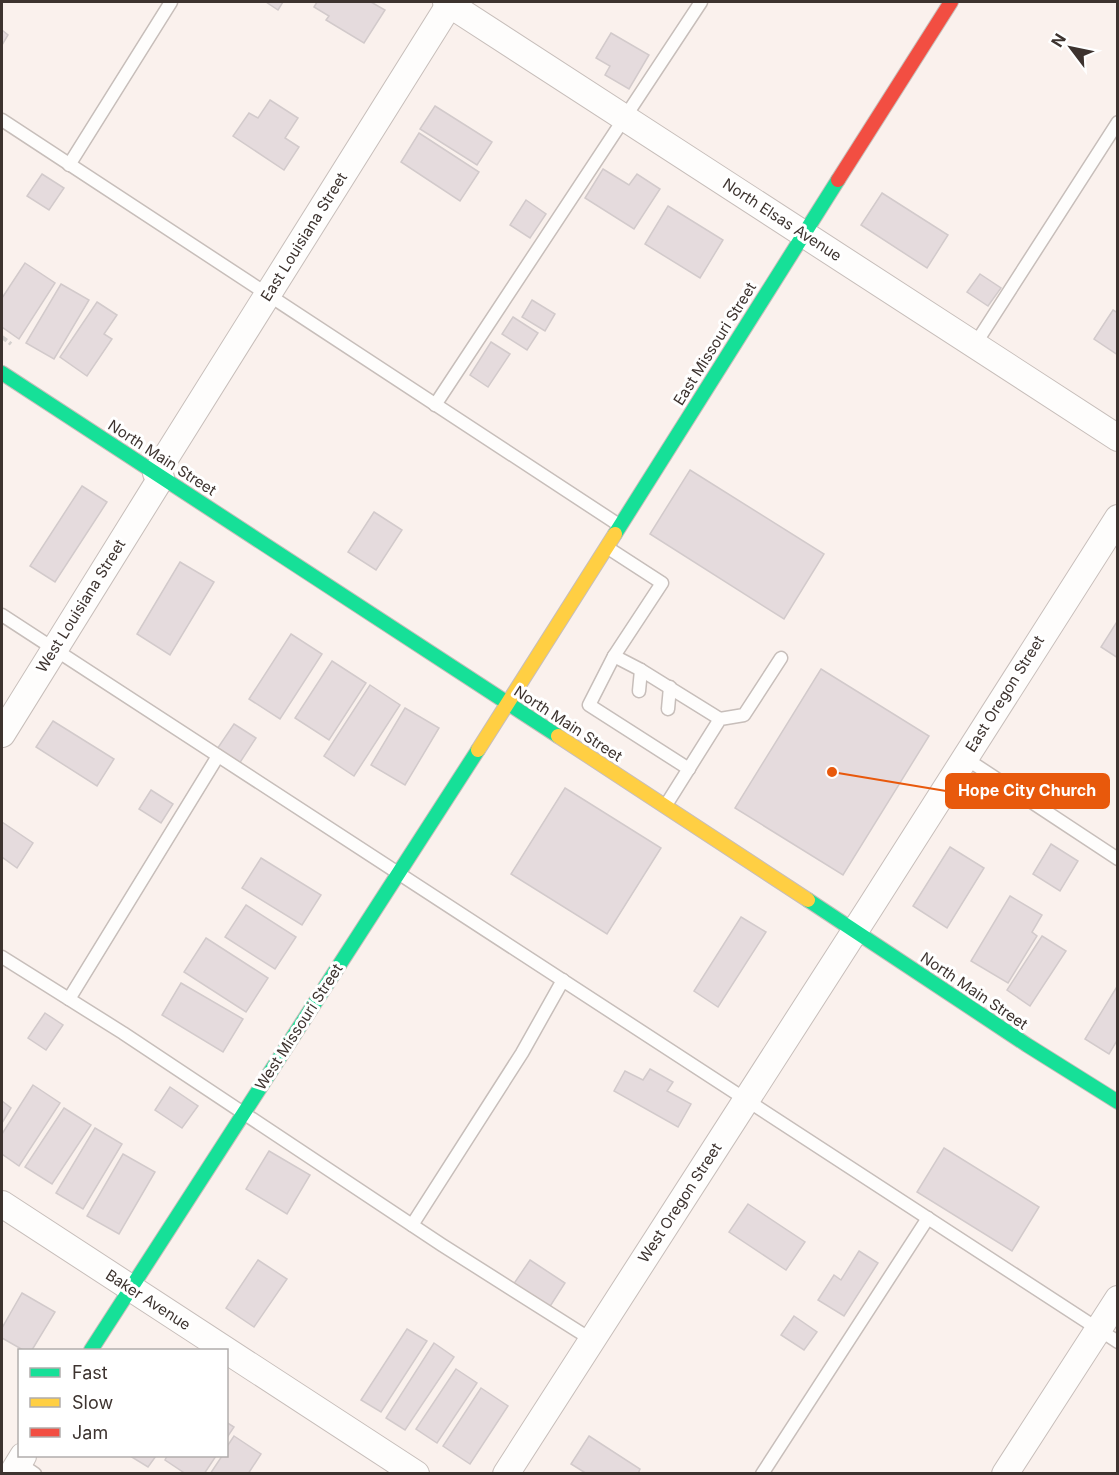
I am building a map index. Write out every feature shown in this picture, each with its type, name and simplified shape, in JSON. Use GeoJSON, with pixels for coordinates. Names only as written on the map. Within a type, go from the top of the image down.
{"type":"FeatureCollection","features":[{"type":"Feature","properties":{"kind":"street","name":"North Elsas Avenue"},"geometry":{"type":"LineString","coordinates":[[449,2],[803,235],[1118,438]]}},
{"type":"Feature","properties":{"kind":"street","name":"East Louisiana Street"},"geometry":{"type":"LineString","coordinates":[[158,476],[449,2]]}},
{"type":"Feature","properties":{"kind":"street","name":"East Missouri Street"},"geometry":{"type":"LineString","coordinates":[[507,704],[951,2]]}},
{"type":"Feature","properties":{"kind":"street","name":"North Main Street"},"geometry":{"type":"LineString","coordinates":[[2,373],[666,806],[1027,1045],[1118,1102]]}},
{"type":"Feature","properties":{"kind":"street","name":"West Louisiana Street"},"geometry":{"type":"LineString","coordinates":[[2,734],[158,476]]}},
{"type":"Feature","properties":{"kind":"street","name":"East Oregon Street"},"geometry":{"type":"LineString","coordinates":[[855,932],[1118,518]]}},
{"type":"Feature","properties":{"kind":"street","name":"West Missouri Street"},"geometry":{"type":"LineString","coordinates":[[92,1349],[507,704]]}},
{"type":"Feature","properties":{"kind":"street","name":"West Oregon Street"},"geometry":{"type":"LineString","coordinates":[[506,1473],[855,932]]}},
{"type":"Feature","properties":{"kind":"street","name":"Baker Avenue"},"geometry":{"type":"LineString","coordinates":[[2,1204],[224,1349]]}},
{"type":"Feature","properties":{"kind":"street"},"geometry":{"type":"LineString","coordinates":[[1005,1473],[1108,1335],[1118,1299]]}},
{"type":"Feature","properties":{"kind":"street","name":"Baker Avenue"},"geometry":{"type":"LineString","coordinates":[[228,1352],[416,1473]]}},
{"type":"Feature","properties":{"kind":"lane"},"geometry":{"type":"LineString","coordinates":[[69,165],[171,2]]}},
{"type":"Feature","properties":{"kind":"lane"},"geometry":{"type":"LineString","coordinates":[[435,405],[701,2]]}},
{"type":"Feature","properties":{"kind":"lane"},"geometry":{"type":"LineString","coordinates":[[2,120],[620,526]]}},
{"type":"Feature","properties":{"kind":"lane"},"geometry":{"type":"LineString","coordinates":[[974,346],[1118,122]]}},
{"type":"Feature","properties":{"kind":"lane"},"geometry":{"type":"LineString","coordinates":[[606,547],[662,583],[614,656],[589,705],[663,747],[689,769]]}},
{"type":"Feature","properties":{"kind":"lane"},"geometry":{"type":"LineString","coordinates":[[2,615],[1108,1335]]}},
{"type":"Feature","properties":{"kind":"lane"},"geometry":{"type":"LineString","coordinates":[[614,656],[670,687],[720,719],[744,715],[781,658]]}},
{"type":"Feature","properties":{"kind":"lane"},"geometry":{"type":"LineString","coordinates":[[639,691],[641,670]]}},
{"type":"Feature","properties":{"kind":"lane"},"geometry":{"type":"LineString","coordinates":[[668,709],[670,687]]}},
{"type":"Feature","properties":{"kind":"lane"},"geometry":{"type":"LineString","coordinates":[[666,806],[720,719]]}},
{"type":"Feature","properties":{"kind":"lane"},"geometry":{"type":"LineString","coordinates":[[69,999],[219,756]]}},
{"type":"Feature","properties":{"kind":"lane"},"geometry":{"type":"LineString","coordinates":[[965,758],[1118,859]]}},
{"type":"Feature","properties":{"kind":"lane"},"geometry":{"type":"LineString","coordinates":[[2,957],[592,1340]]}},
{"type":"Feature","properties":{"kind":"lane"},"geometry":{"type":"LineString","coordinates":[[412,1225],[522,1053],[563,980]]}},
{"type":"Feature","properties":{"kind":"lane"},"geometry":{"type":"LineString","coordinates":[[762,1473],[927,1218]]}},
{"type":"Feature","properties":{"kind":"building"},"geometry":{"type":"Polygon","coordinates":[[[266,2],[283,2],[278,10],[266,2]]]}},
{"type":"Feature","properties":{"kind":"building"},"geometry":{"type":"Polygon","coordinates":[[[317,2],[371,2],[385,10],[364,43],[326,20],[329,16],[314,7],[317,2]]]}},
{"type":"Feature","properties":{"kind":"building"},"geometry":{"type":"Polygon","coordinates":[[[2,30],[8,35],[2,45],[2,30]]]}},
{"type":"Feature","properties":{"kind":"building"},"geometry":{"type":"Polygon","coordinates":[[[611,33],[649,55],[629,89],[605,75],[610,66],[596,58],[611,33]]]}},
{"type":"Feature","properties":{"kind":"building"},"geometry":{"type":"Polygon","coordinates":[[[270,100],[298,118],[285,138],[299,147],[284,170],[233,136],[249,113],[258,118],[270,100]]]}},
{"type":"Feature","properties":{"kind":"building"},"geometry":{"type":"Polygon","coordinates":[[[435,106],[492,142],[477,165],[420,129],[435,106]]]}},
{"type":"Feature","properties":{"kind":"building"},"geometry":{"type":"Polygon","coordinates":[[[419,133],[479,172],[460,201],[401,162],[419,133]]]}},
{"type":"Feature","properties":{"kind":"building"},"geometry":{"type":"Polygon","coordinates":[[[603,169],[629,185],[637,174],[660,189],[634,229],[585,198],[603,169]]]}},
{"type":"Feature","properties":{"kind":"building"},"geometry":{"type":"Polygon","coordinates":[[[42,174],[64,188],[49,210],[27,196],[42,174]]]}},
{"type":"Feature","properties":{"kind":"building"},"geometry":{"type":"Polygon","coordinates":[[[882,193],[948,235],[927,268],[861,225],[882,193]]]}},
{"type":"Feature","properties":{"kind":"building"},"geometry":{"type":"Polygon","coordinates":[[[526,200],[546,214],[530,238],[510,225],[526,200]]]}},
{"type":"Feature","properties":{"kind":"building"},"geometry":{"type":"Polygon","coordinates":[[[668,206],[723,240],[700,278],[645,244],[668,206]]]}},
{"type":"Feature","properties":{"kind":"building"},"geometry":{"type":"Polygon","coordinates":[[[25,263],[55,283],[19,339],[2,327],[2,298],[25,263]]]}},
{"type":"Feature","properties":{"kind":"building"},"geometry":{"type":"Polygon","coordinates":[[[980,274],[1001,288],[988,306],[967,292],[980,274]]]}},
{"type":"Feature","properties":{"kind":"building"},"geometry":{"type":"Polygon","coordinates":[[[61,284],[89,300],[54,359],[26,343],[61,284]]]}},
{"type":"Feature","properties":{"kind":"building"},"geometry":{"type":"Polygon","coordinates":[[[532,300],[555,314],[545,331],[522,317],[532,300]]]}},
{"type":"Feature","properties":{"kind":"building"},"geometry":{"type":"Polygon","coordinates":[[[97,302],[117,315],[104,334],[112,339],[87,376],[60,357],[97,302]]]}},
{"type":"Feature","properties":{"kind":"building"},"geometry":{"type":"Polygon","coordinates":[[[1113,310],[1118,313],[1118,355],[1094,339],[1113,310]]]}},
{"type":"Feature","properties":{"kind":"building"},"geometry":{"type":"Polygon","coordinates":[[[513,317],[538,333],[527,350],[502,334],[513,317]]]}},
{"type":"Feature","properties":{"kind":"building"},"geometry":{"type":"Polygon","coordinates":[[[491,342],[510,354],[488,387],[470,375],[491,342]]]}},
{"type":"Feature","properties":{"kind":"building"},"geometry":{"type":"Polygon","coordinates":[[[690,470],[824,554],[784,619],[650,534],[690,470]]]}},
{"type":"Feature","properties":{"kind":"building"},"geometry":{"type":"Polygon","coordinates":[[[82,486],[107,502],[55,582],[30,566],[82,486]]]}},
{"type":"Feature","properties":{"kind":"building"},"geometry":{"type":"Polygon","coordinates":[[[374,512],[402,530],[376,570],[348,552],[374,512]]]}},
{"type":"Feature","properties":{"kind":"building"},"geometry":{"type":"Polygon","coordinates":[[[180,562],[214,582],[170,655],[137,634],[180,562]]]}},
{"type":"Feature","properties":{"kind":"building"},"geometry":{"type":"Polygon","coordinates":[[[1118,620],[1118,658],[1101,647],[1118,620]]]}},
{"type":"Feature","properties":{"kind":"building"},"geometry":{"type":"Polygon","coordinates":[[[291,634],[322,654],[280,719],[249,699],[291,634]]]}},
{"type":"Feature","properties":{"kind":"building"},"geometry":{"type":"Polygon","coordinates":[[[332,661],[366,683],[329,740],[295,718],[332,661]]]}},
{"type":"Feature","properties":{"kind":"building"},"geometry":{"type":"Polygon","coordinates":[[[821,669],[929,736],[843,875],[735,808],[821,669]]]}},
{"type":"Feature","properties":{"kind":"building"},"geometry":{"type":"Polygon","coordinates":[[[370,685],[400,705],[354,776],[324,756],[370,685]]]}},
{"type":"Feature","properties":{"kind":"building"},"geometry":{"type":"Polygon","coordinates":[[[405,708],[439,728],[405,785],[371,765],[405,708]]]}},
{"type":"Feature","properties":{"kind":"building"},"geometry":{"type":"Polygon","coordinates":[[[53,721],[114,759],[97,786],[36,747],[53,721]]]}},
{"type":"Feature","properties":{"kind":"building"},"geometry":{"type":"Polygon","coordinates":[[[234,724],[256,738],[237,767],[215,752],[234,724]]]}},
{"type":"Feature","properties":{"kind":"building"},"geometry":{"type":"Polygon","coordinates":[[[565,788],[661,848],[607,934],[511,874],[565,788]]]}},
{"type":"Feature","properties":{"kind":"building"},"geometry":{"type":"Polygon","coordinates":[[[151,790],[173,804],[161,823],[139,809],[151,790]]]}},
{"type":"Feature","properties":{"kind":"building"},"geometry":{"type":"Polygon","coordinates":[[[2,822],[33,843],[17,868],[2,857],[2,822]]]}},
{"type":"Feature","properties":{"kind":"building"},"geometry":{"type":"Polygon","coordinates":[[[1051,844],[1078,861],[1060,891],[1033,874],[1051,844]]]}},
{"type":"Feature","properties":{"kind":"building"},"geometry":{"type":"Polygon","coordinates":[[[950,847],[984,868],[947,928],[913,906],[950,847]]]}},
{"type":"Feature","properties":{"kind":"building"},"geometry":{"type":"Polygon","coordinates":[[[261,858],[321,895],[302,925],[242,888],[261,858]]]}},
{"type":"Feature","properties":{"kind":"building"},"geometry":{"type":"Polygon","coordinates":[[[1010,896],[1042,915],[1032,932],[1037,936],[1008,983],[971,961],[1010,896]]]}},
{"type":"Feature","properties":{"kind":"building"},"geometry":{"type":"Polygon","coordinates":[[[246,905],[296,937],[275,969],[225,937],[246,905]]]}},
{"type":"Feature","properties":{"kind":"building"},"geometry":{"type":"Polygon","coordinates":[[[741,917],[766,932],[718,1007],[694,991],[741,917]]]}},
{"type":"Feature","properties":{"kind":"building"},"geometry":{"type":"Polygon","coordinates":[[[1042,936],[1066,951],[1030,1006],[1007,990],[1042,936]]]}},
{"type":"Feature","properties":{"kind":"building"},"geometry":{"type":"Polygon","coordinates":[[[206,938],[268,978],[246,1012],[184,972],[206,938]]]}},
{"type":"Feature","properties":{"kind":"building"},"geometry":{"type":"Polygon","coordinates":[[[181,983],[243,1019],[223,1052],[162,1015],[181,983]]]}},
{"type":"Feature","properties":{"kind":"building"},"geometry":{"type":"Polygon","coordinates":[[[1118,985],[1118,1039],[1109,1054],[1085,1039],[1118,985]]]}},
{"type":"Feature","properties":{"kind":"building"},"geometry":{"type":"Polygon","coordinates":[[[45,1013],[63,1025],[46,1050],[28,1038],[45,1013]]]}},
{"type":"Feature","properties":{"kind":"building"},"geometry":{"type":"Polygon","coordinates":[[[650,1069],[673,1082],[667,1091],[691,1104],[678,1127],[614,1091],[625,1071],[643,1080],[650,1069]]]}},
{"type":"Feature","properties":{"kind":"building"},"geometry":{"type":"Polygon","coordinates":[[[33,1085],[60,1103],[19,1166],[2,1154],[2,1134],[33,1085]]]}},
{"type":"Feature","properties":{"kind":"building"},"geometry":{"type":"Polygon","coordinates":[[[170,1087],[198,1106],[182,1128],[155,1110],[170,1087]]]}},
{"type":"Feature","properties":{"kind":"building"},"geometry":{"type":"Polygon","coordinates":[[[2,1101],[11,1108],[2,1123],[2,1101]]]}},
{"type":"Feature","properties":{"kind":"building"},"geometry":{"type":"Polygon","coordinates":[[[64,1108],[91,1125],[52,1184],[25,1167],[64,1108]]]}},
{"type":"Feature","properties":{"kind":"building"},"geometry":{"type":"Polygon","coordinates":[[[95,1128],[122,1144],[83,1209],[56,1193],[95,1128]]]}},
{"type":"Feature","properties":{"kind":"building"},"geometry":{"type":"Polygon","coordinates":[[[944,1148],[1039,1207],[1012,1251],[917,1192],[944,1148]]]}},
{"type":"Feature","properties":{"kind":"building"},"geometry":{"type":"Polygon","coordinates":[[[269,1151],[310,1175],[287,1214],[246,1189],[269,1151]]]}},
{"type":"Feature","properties":{"kind":"building"},"geometry":{"type":"Polygon","coordinates":[[[123,1154],[155,1172],[119,1234],[87,1216],[123,1154]]]}},
{"type":"Feature","properties":{"kind":"building"},"geometry":{"type":"Polygon","coordinates":[[[748,1204],[805,1242],[786,1270],[729,1232],[748,1204]]]}},
{"type":"Feature","properties":{"kind":"building"},"geometry":{"type":"Polygon","coordinates":[[[859,1251],[878,1263],[844,1316],[818,1300],[834,1275],[841,1280],[859,1251]]]}},
{"type":"Feature","properties":{"kind":"building"},"geometry":{"type":"Polygon","coordinates":[[[258,1260],[287,1279],[254,1327],[226,1308],[258,1260]]]}},
{"type":"Feature","properties":{"kind":"building"},"geometry":{"type":"Polygon","coordinates":[[[530,1260],[565,1283],[549,1308],[513,1285],[530,1260]]]}},
{"type":"Feature","properties":{"kind":"building"},"geometry":{"type":"Polygon","coordinates":[[[22,1293],[55,1312],[33,1349],[21,1349],[2,1338],[2,1328],[22,1293]]]}},
{"type":"Feature","properties":{"kind":"building"},"geometry":{"type":"Polygon","coordinates":[[[794,1316],[817,1332],[804,1350],[781,1335],[794,1316]]]}},
{"type":"Feature","properties":{"kind":"building"},"geometry":{"type":"Polygon","coordinates":[[[407,1329],[427,1341],[381,1412],[361,1400],[407,1329]]]}},
{"type":"Feature","properties":{"kind":"building"},"geometry":{"type":"Polygon","coordinates":[[[434,1343],[454,1357],[405,1430],[386,1418],[434,1343]]]}},
{"type":"Feature","properties":{"kind":"building"},"geometry":{"type":"Polygon","coordinates":[[[456,1369],[477,1383],[437,1443],[416,1429],[456,1369]]]}},
{"type":"Feature","properties":{"kind":"building"},"geometry":{"type":"Polygon","coordinates":[[[481,1388],[508,1406],[470,1464],[443,1446],[481,1388]]]}},
{"type":"Feature","properties":{"kind":"building"},"geometry":{"type":"Polygon","coordinates":[[[228,1423],[234,1427],[228,1436],[228,1423]]]}},
{"type":"Feature","properties":{"kind":"building"},"geometry":{"type":"Polygon","coordinates":[[[234,1436],[261,1454],[248,1474],[210,1474],[221,1457],[228,1457],[228,1445],[234,1436]]]}},
{"type":"Feature","properties":{"kind":"building"},"geometry":{"type":"Polygon","coordinates":[[[589,1436],[640,1469],[638,1474],[587,1474],[571,1464],[589,1436]]]}},
{"type":"Feature","properties":{"kind":"building"},"geometry":{"type":"Polygon","coordinates":[[[132,1457],[155,1457],[148,1467],[132,1457]]]}},
{"type":"Feature","properties":{"kind":"building"},"geometry":{"type":"Polygon","coordinates":[[[166,1457],[215,1457],[204,1474],[186,1474],[165,1460],[166,1457]]]}},
{"type":"Feature","properties":{"kind":"traffic: fast"},"geometry":{"type":"LineString","coordinates":[[615,534],[838,180]]}},
{"type":"Feature","properties":{"kind":"traffic: fast"},"geometry":{"type":"LineString","coordinates":[[2,373],[558,736]]}},
{"type":"Feature","properties":{"kind":"traffic: fast"},"geometry":{"type":"LineString","coordinates":[[92,1349],[478,750]]}},
{"type":"Feature","properties":{"kind":"traffic: fast"},"geometry":{"type":"LineString","coordinates":[[808,900],[1027,1045],[1118,1102]]}},
{"type":"Feature","properties":{"kind":"traffic: slow"},"geometry":{"type":"LineString","coordinates":[[478,750],[615,534]]}},
{"type":"Feature","properties":{"kind":"traffic: slow"},"geometry":{"type":"LineString","coordinates":[[558,736],[808,900]]}},
{"type":"Feature","properties":{"kind":"traffic: jam"},"geometry":{"type":"LineString","coordinates":[[838,180],[951,2]]}},
{"type":"Feature","properties":{"kind":"place","name":"Hope City Church"},"geometry":{"type":"Point","coordinates":[832,772]}}]}
